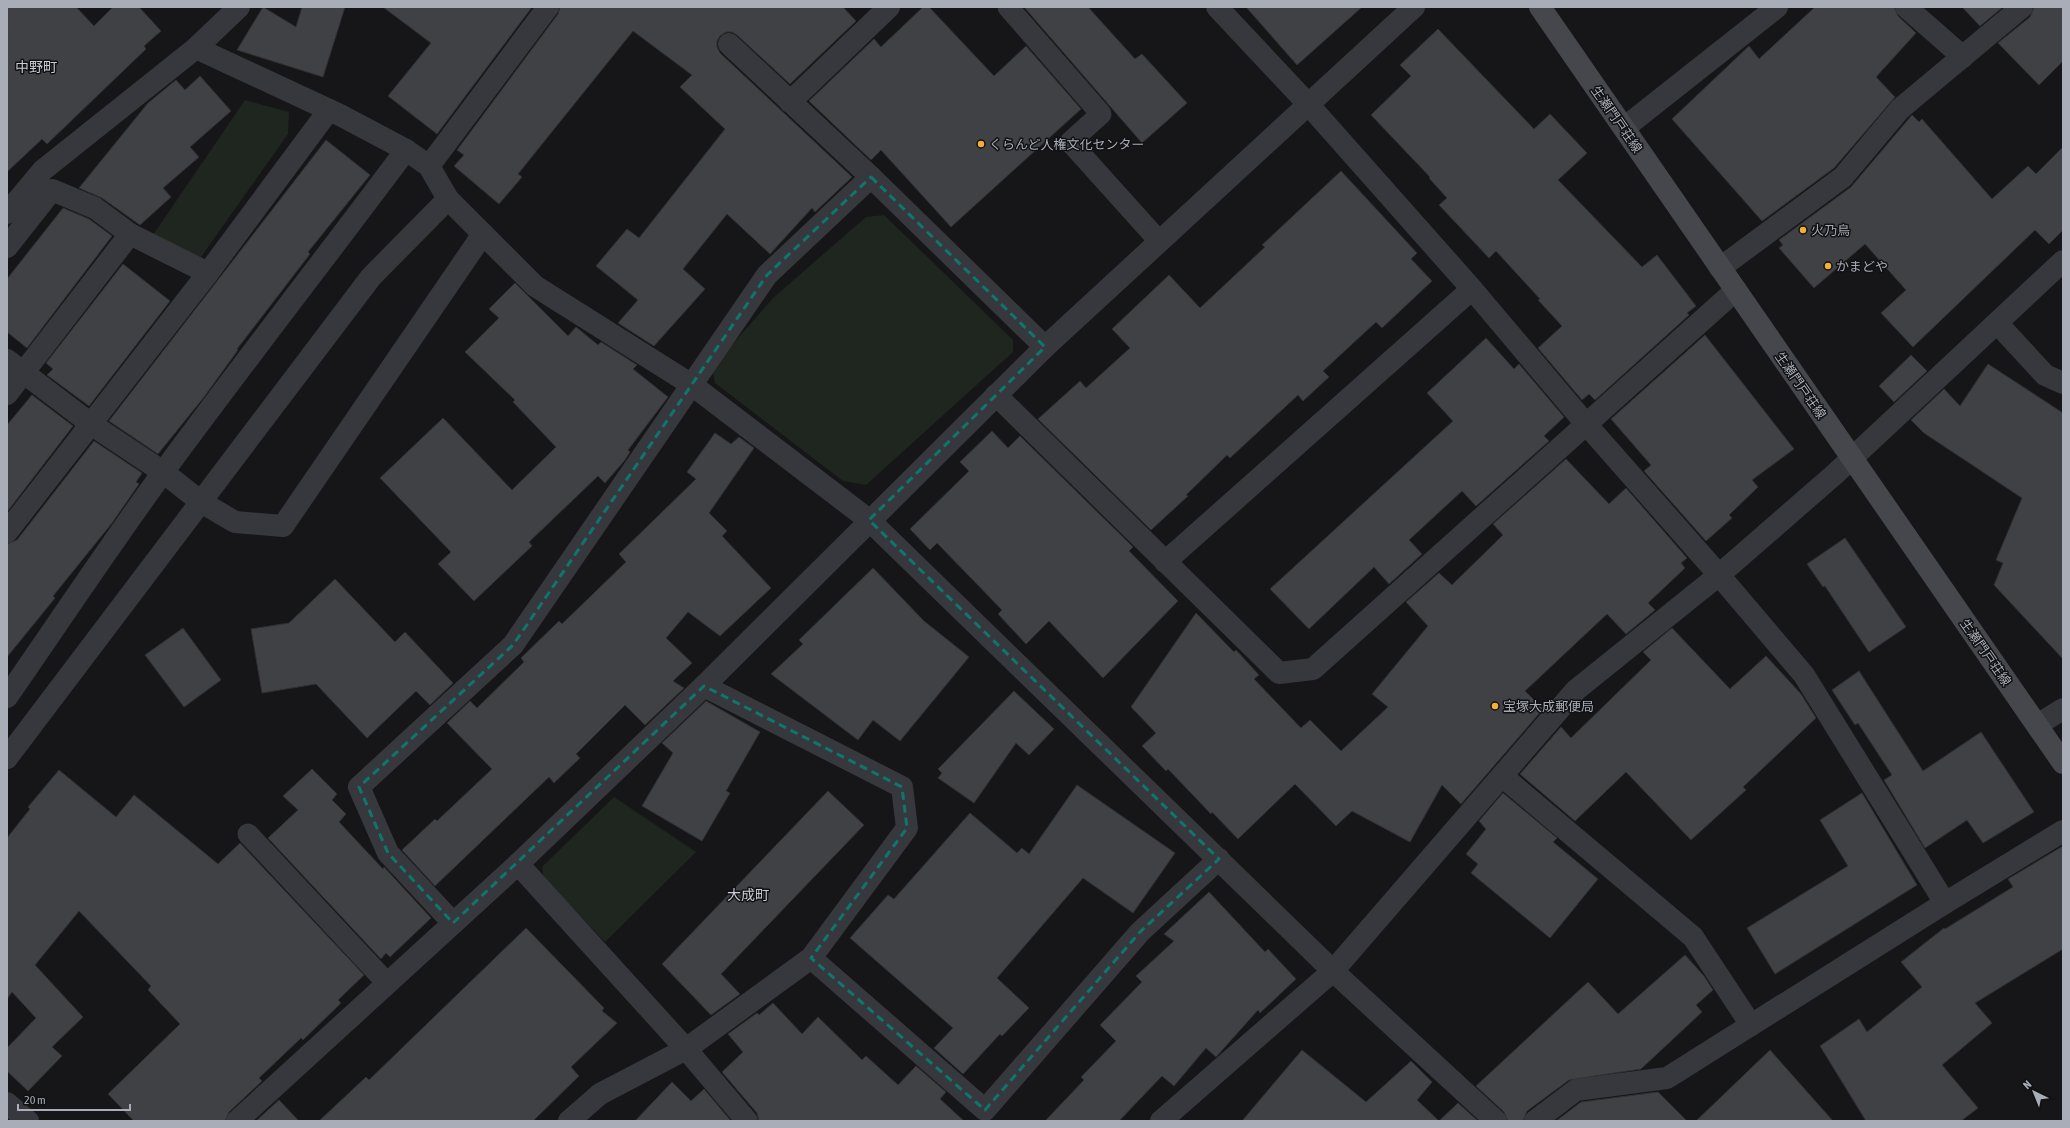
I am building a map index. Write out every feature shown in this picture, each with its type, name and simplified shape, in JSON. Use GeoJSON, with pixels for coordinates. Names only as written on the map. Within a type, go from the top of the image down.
{"type":"FeatureCollection","features":[{"type":"Feature","properties":{"kind":"main road","name":"生瀬門戸荘線"},"geometry":{"type":"LineString","coordinates":[[1540,7],[2063,763]]}},
{"type":"Feature","properties":{"kind":"street"},"geometry":{"type":"LineString","coordinates":[[7,213],[43,170],[196,48],[239,7]]}},
{"type":"Feature","properties":{"kind":"street"},"geometry":{"type":"LineString","coordinates":[[429,166],[548,7]]}},
{"type":"Feature","properties":{"kind":"street"},"geometry":{"type":"LineString","coordinates":[[790,102],[889,7]]}},
{"type":"Feature","properties":{"kind":"street"},"geometry":{"type":"LineString","coordinates":[[1217,7],[1308,104],[1472,289],[1586,424],[1720,575],[1804,675],[1945,903]]}},
{"type":"Feature","properties":{"kind":"street"},"geometry":{"type":"LineString","coordinates":[[237,1121],[518,864],[704,686],[869,520],[1045,347],[1414,7]]}},
{"type":"Feature","properties":{"kind":"street"},"geometry":{"type":"LineString","coordinates":[[1624,128],[1777,7]]}},
{"type":"Feature","properties":{"kind":"street"},"geometry":{"type":"LineString","coordinates":[[1906,7],[1963,57]]}},
{"type":"Feature","properties":{"kind":"street"},"geometry":{"type":"LineString","coordinates":[[1720,268],[1843,177],[1900,109],[2022,7]]}},
{"type":"Feature","properties":{"kind":"street"},"geometry":{"type":"LineString","coordinates":[[729,44],[871,177],[1045,347]]}},
{"type":"Feature","properties":{"kind":"street"},"geometry":{"type":"LineString","coordinates":[[196,48],[329,110],[406,150],[429,166],[448,199],[535,286],[692,385],[869,520],[1333,971],[1496,1121]]}},
{"type":"Feature","properties":{"kind":"street"},"geometry":{"type":"LineString","coordinates":[[7,532],[208,273],[329,110]]}},
{"type":"Feature","properties":{"kind":"street"},"geometry":{"type":"LineString","coordinates":[[7,697],[163,472],[286,307],[346,232],[406,150]]}},
{"type":"Feature","properties":{"kind":"street"},"geometry":{"type":"LineString","coordinates":[[453,923],[388,853],[359,787],[513,644],[767,275],[871,177]]}},
{"type":"Feature","properties":{"kind":"street"},"geometry":{"type":"LineString","coordinates":[[7,247],[52,190],[95,208],[130,234],[208,273]]}},
{"type":"Feature","properties":{"kind":"street"},"geometry":{"type":"LineString","coordinates":[[11,745],[201,502],[371,277],[448,199]]}},
{"type":"Feature","properties":{"kind":"street"},"geometry":{"type":"LineString","coordinates":[[7,394],[15,366],[130,234]]}},
{"type":"Feature","properties":{"kind":"street"},"geometry":{"type":"LineString","coordinates":[[15,366],[91,424],[163,472],[201,502],[235,522],[283,526],[483,234]]}},
{"type":"Feature","properties":{"kind":"street"},"geometry":{"type":"LineString","coordinates":[[1161,1121],[1333,971],[1576,690],[1720,575],[1852,459],[2063,261]]}},
{"type":"Feature","properties":{"kind":"street"},"geometry":{"type":"LineString","coordinates":[[1165,562],[1472,289]]}},
{"type":"Feature","properties":{"kind":"street"},"geometry":{"type":"LineString","coordinates":[[996,396],[1279,673],[1313,669],[1736,290]]}},
{"type":"Feature","properties":{"kind":"street"},"geometry":{"type":"LineString","coordinates":[[1997,323],[2045,375],[2063,383]]}},
{"type":"Feature","properties":{"kind":"street"},"geometry":{"type":"LineString","coordinates":[[569,1121],[600,1094],[686,1049],[811,958],[907,828],[902,787],[704,686]]}},
{"type":"Feature","properties":{"kind":"street"},"geometry":{"type":"LineString","coordinates":[[2036,725],[2063,709]]}},
{"type":"Feature","properties":{"kind":"street"},"geometry":{"type":"LineString","coordinates":[[1502,776],[1693,937],[1751,1026]]}},
{"type":"Feature","properties":{"kind":"street"},"geometry":{"type":"LineString","coordinates":[[1535,1121],[1576,1090],[1668,1078],[1945,903],[2063,831]]}},
{"type":"Feature","properties":{"kind":"street"},"geometry":{"type":"LineString","coordinates":[[811,958],[985,1110],[1140,932],[1218,859]]}},
{"type":"Feature","properties":{"kind":"street"},"geometry":{"type":"LineString","coordinates":[[518,864],[686,1049],[747,1121]]}},
{"type":"Feature","properties":{"kind":"street"},"geometry":{"type":"LineString","coordinates":[[7,1103],[28,1121]]}},
{"type":"Feature","properties":{"kind":"lane"},"geometry":{"type":"LineString","coordinates":[[1008,7],[1101,114],[1070,142],[1159,241]]}},
{"type":"Feature","properties":{"kind":"lane"},"geometry":{"type":"LineString","coordinates":[[248,834],[387,983]]}},
{"type":"Feature","properties":{"kind":"highlighted area"},"geometry":{"type":"Polygon","coordinates":[[[871,177],[1045,347],[869,520],[1219,859],[1140,932],[985,1110],[811,958],[907,828],[902,787],[704,686],[453,923],[388,853],[359,787],[513,645],[767,275],[871,177]]]}},
{"type":"Feature","properties":{"kind":"shaded area"},"geometry":{"type":"Polygon","coordinates":[[[245,100],[289,112],[288,134],[201,257],[153,235],[245,100]]]}},
{"type":"Feature","properties":{"kind":"shaded area"},"geometry":{"type":"Polygon","coordinates":[[[884,215],[1013,340],[1013,352],[866,485],[843,481],[715,383],[712,368],[773,298],[866,217],[884,215]]]}},
{"type":"Feature","properties":{"kind":"shaded area"},"geometry":{"type":"Polygon","coordinates":[[[614,797],[696,852],[605,942],[544,878],[542,867],[614,797]]]}},
{"type":"Feature","properties":{"kind":"building"},"geometry":{"type":"Polygon","coordinates":[[[7,7],[76,7],[94,26],[113,7],[139,7],[161,31],[144,46],[146,49],[47,144],[42,139],[7,172],[7,7]]]}},
{"type":"Feature","properties":{"kind":"building"},"geometry":{"type":"Polygon","coordinates":[[[263,7],[296,27],[302,7],[345,7],[323,77],[237,50],[263,7]]]}},
{"type":"Feature","properties":{"kind":"building"},"geometry":{"type":"Polygon","coordinates":[[[383,7],[532,7],[437,134],[388,96],[431,43],[383,7]]]}},
{"type":"Feature","properties":{"kind":"building"},"geometry":{"type":"Polygon","coordinates":[[[560,7],[843,7],[856,21],[790,84],[737,35],[732,32],[726,32],[720,36],[717,41],[717,47],[720,53],[852,177],[815,212],[812,208],[770,254],[727,214],[683,269],[705,289],[654,346],[618,323],[638,300],[596,266],[627,229],[639,238],[725,129],[680,87],[692,75],[633,31],[518,174],[522,177],[499,204],[454,166],[464,155],[457,150],[558,14],[560,7]]]}},
{"type":"Feature","properties":{"kind":"building"},"geometry":{"type":"Polygon","coordinates":[[[923,7],[929,7],[994,76],[1026,46],[1081,109],[951,227],[881,150],[871,160],[809,101],[874,39],[881,47],[923,7]]]}},
{"type":"Feature","properties":{"kind":"building","name":"くらんど人権文化センター"},"geometry":{"type":"Polygon","coordinates":[[[1024,7],[1088,7],[1135,59],[1142,54],[1187,103],[1142,143],[1024,7]]]}},
{"type":"Feature","properties":{"kind":"building"},"geometry":{"type":"Polygon","coordinates":[[[1246,7],[1362,7],[1297,65],[1246,7]]]}},
{"type":"Feature","properties":{"kind":"building"},"geometry":{"type":"Polygon","coordinates":[[[1815,7],[1894,7],[1898,16],[1916,33],[1876,77],[1895,97],[1834,168],[1762,221],[1672,119],[1749,46],[1759,59],[1815,7]]]}},
{"type":"Feature","properties":{"kind":"building"},"geometry":{"type":"Polygon","coordinates":[[[1962,7],[2003,7],[1980,26],[1962,7]]]}},
{"type":"Feature","properties":{"kind":"building"},"geometry":{"type":"Polygon","coordinates":[[[2034,7],[2063,7],[2063,61],[2039,85],[1998,43],[2030,17],[2034,7]]]}},
{"type":"Feature","properties":{"kind":"building"},"geometry":{"type":"Polygon","coordinates":[[[1438,29],[1534,129],[1550,114],[1587,153],[1558,180],[1642,267],[1657,255],[1696,306],[1687,313],[1689,315],[1595,400],[1589,394],[1582,400],[1538,348],[1562,326],[1538,300],[1540,299],[1496,251],[1489,258],[1439,205],[1447,198],[1429,178],[1430,177],[1371,115],[1411,76],[1400,65],[1438,29]]]}},
{"type":"Feature","properties":{"kind":"building"},"geometry":{"type":"Polygon","coordinates":[[[200,76],[231,111],[190,147],[199,157],[163,188],[171,197],[140,225],[102,198],[79,188],[148,103],[176,80],[185,90],[200,76]]]}},
{"type":"Feature","properties":{"kind":"building"},"geometry":{"type":"Polygon","coordinates":[[[1912,115],[1919,122],[1922,119],[1992,199],[2028,166],[2036,174],[2063,147],[2063,230],[2049,244],[2035,230],[1913,347],[1881,313],[1906,290],[1865,244],[1814,288],[1779,248],[1783,245],[1779,240],[1851,187],[1912,115]]]}},
{"type":"Feature","properties":{"kind":"building"},"geometry":{"type":"Polygon","coordinates":[[[326,140],[370,175],[308,252],[310,254],[237,349],[238,350],[204,397],[158,454],[109,421],[326,140]]]}},
{"type":"Feature","properties":{"kind":"building"},"geometry":{"type":"Polygon","coordinates":[[[1341,171],[1417,253],[1411,259],[1432,281],[1382,328],[1376,322],[1323,371],[1329,377],[1303,401],[1298,395],[1230,458],[1227,455],[1186,495],[1188,496],[1151,530],[1038,419],[1080,381],[1086,388],[1130,348],[1112,329],[1169,275],[1200,308],[1265,247],[1262,245],[1341,171]]]}},
{"type":"Feature","properties":{"kind":"building"},"geometry":{"type":"Polygon","coordinates":[[[63,208],[89,219],[112,236],[27,348],[7,332],[7,279],[63,208]]]}},
{"type":"Feature","properties":{"kind":"building"},"geometry":{"type":"Polygon","coordinates":[[[123,264],[170,301],[89,406],[47,375],[53,369],[46,363],[123,264]]]}},
{"type":"Feature","properties":{"kind":"building"},"geometry":{"type":"Polygon","coordinates":[[[515,283],[568,336],[576,327],[598,345],[601,342],[637,365],[633,369],[668,397],[628,450],[630,452],[625,460],[605,483],[598,476],[529,542],[532,546],[474,601],[438,564],[451,552],[380,478],[443,418],[512,490],[556,447],[513,402],[515,400],[465,352],[499,318],[489,309],[515,283]]]}},
{"type":"Feature","properties":{"kind":"building"},"geometry":{"type":"Polygon","coordinates":[[[1705,335],[1794,449],[1752,480],[1758,487],[1729,515],[1732,518],[1706,541],[1644,471],[1651,465],[1611,419],[1705,335]]]}},
{"type":"Feature","properties":{"kind":"building"},"geometry":{"type":"Polygon","coordinates":[[[1486,338],[1514,369],[1519,364],[1564,417],[1544,436],[1549,441],[1476,506],[1462,491],[1409,540],[1422,554],[1389,584],[1374,567],[1309,629],[1270,589],[1453,421],[1427,393],[1486,338]]]}},
{"type":"Feature","properties":{"kind":"building"},"geometry":{"type":"Polygon","coordinates":[[[1911,355],[1927,371],[1894,402],[1879,386],[1911,355]]]}},
{"type":"Feature","properties":{"kind":"building"},"geometry":{"type":"Polygon","coordinates":[[[1988,364],[2063,413],[2063,659],[1994,585],[2003,563],[1996,560],[2022,498],[1924,433],[1911,420],[1944,389],[1960,406],[1988,364]]]}},
{"type":"Feature","properties":{"kind":"building"},"geometry":{"type":"Polygon","coordinates":[[[32,395],[73,426],[7,512],[7,425],[32,395]]]}},
{"type":"Feature","properties":{"kind":"building"},"geometry":{"type":"Polygon","coordinates":[[[992,431],[1008,448],[1020,436],[1133,547],[1129,551],[1178,601],[1103,678],[1049,621],[1026,644],[998,614],[1002,610],[937,543],[930,550],[910,529],[969,471],[960,462],[992,431]]]}},
{"type":"Feature","properties":{"kind":"building"},"geometry":{"type":"Polygon","coordinates":[[[715,433],[731,444],[739,437],[754,448],[709,513],[727,531],[722,536],[771,588],[720,636],[688,612],[666,638],[692,663],[673,681],[684,688],[645,725],[625,705],[576,754],[580,758],[554,783],[549,777],[435,886],[402,850],[435,819],[437,821],[492,769],[447,723],[470,701],[477,708],[524,662],[521,658],[559,621],[562,624],[626,562],[619,554],[696,479],[687,472],[715,433]]]}},
{"type":"Feature","properties":{"kind":"building"},"geometry":{"type":"Polygon","coordinates":[[[94,441],[142,473],[136,482],[139,484],[112,523],[53,596],[55,598],[7,657],[7,544],[17,540],[94,441]]]}},
{"type":"Feature","properties":{"kind":"building"},"geometry":{"type":"Polygon","coordinates":[[[1566,459],[1609,504],[1626,488],[1687,558],[1681,563],[1685,568],[1648,603],[1655,610],[1626,634],[1607,614],[1525,691],[1543,709],[1461,804],[1442,785],[1410,842],[1352,811],[1336,826],[1295,784],[1238,839],[1212,812],[1211,814],[1168,769],[1166,771],[1142,746],[1156,733],[1131,707],[1196,613],[1234,652],[1236,650],[1259,675],[1254,679],[1301,728],[1310,720],[1341,751],[1388,707],[1372,694],[1428,626],[1406,602],[1439,573],[1452,585],[1503,535],[1493,524],[1566,459]]]}},
{"type":"Feature","properties":{"kind":"building"},"geometry":{"type":"Polygon","coordinates":[[[1845,538],[1906,627],[1869,652],[1825,586],[1823,587],[1807,564],[1845,538]]]}},
{"type":"Feature","properties":{"kind":"building"},"geometry":{"type":"Polygon","coordinates":[[[873,568],[924,621],[969,657],[900,741],[873,720],[858,740],[771,674],[803,644],[799,640],[873,568]]]}},
{"type":"Feature","properties":{"kind":"building"},"geometry":{"type":"Polygon","coordinates":[[[335,579],[395,642],[405,632],[453,683],[430,705],[416,691],[367,738],[316,684],[262,693],[251,629],[289,623],[335,579]]]}},
{"type":"Feature","properties":{"kind":"building"},"geometry":{"type":"Polygon","coordinates":[[[183,628],[221,680],[184,707],[145,655],[183,628]]]}},
{"type":"Feature","properties":{"kind":"building"},"geometry":{"type":"Polygon","coordinates":[[[1672,628],[1730,689],[1766,656],[1801,694],[1816,718],[1743,787],[1746,790],[1691,840],[1626,772],[1575,821],[1520,774],[1561,727],[1571,738],[1651,660],[1643,652],[1672,628]]]}},
{"type":"Feature","properties":{"kind":"building"},"geometry":{"type":"Polygon","coordinates":[[[1859,671],[1923,771],[1981,732],[2034,812],[1983,843],[1967,820],[1925,848],[1884,780],[1892,775],[1858,723],[1855,725],[1832,690],[1859,671]]]}},
{"type":"Feature","properties":{"kind":"building"},"geometry":{"type":"Polygon","coordinates":[[[1014,691],[1054,729],[1029,755],[1016,743],[974,803],[938,778],[942,773],[938,769],[1014,691]]]}},
{"type":"Feature","properties":{"kind":"building"},"geometry":{"type":"Polygon","coordinates":[[[706,701],[760,732],[726,791],[730,793],[702,841],[642,806],[673,753],[662,743],[706,701]]]}},
{"type":"Feature","properties":{"kind":"building"},"geometry":{"type":"Polygon","coordinates":[[[312,769],[337,794],[332,800],[346,814],[339,822],[383,869],[384,867],[431,918],[390,957],[386,953],[381,959],[268,838],[298,810],[283,796],[312,769]]]}},
{"type":"Feature","properties":{"kind":"building"},"geometry":{"type":"Polygon","coordinates":[[[59,770],[116,817],[134,795],[218,864],[240,843],[364,975],[338,1000],[341,1003],[303,1040],[301,1038],[259,1078],[262,1081],[229,1112],[225,1121],[134,1121],[108,1094],[180,1024],[148,990],[151,986],[79,911],[35,965],[83,1017],[52,1047],[62,1056],[28,1091],[7,1071],[7,1048],[36,1018],[12,992],[7,999],[7,838],[30,809],[28,807],[59,770]]]}},
{"type":"Feature","properties":{"kind":"building"},"geometry":{"type":"Polygon","coordinates":[[[1077,785],[1175,853],[1133,913],[1083,878],[997,978],[1029,1008],[1002,1036],[1000,1034],[963,1074],[934,1048],[953,1028],[850,938],[888,895],[894,899],[970,813],[1017,853],[1022,848],[1029,854],[1077,785]]]}},
{"type":"Feature","properties":{"kind":"building"},"geometry":{"type":"Polygon","coordinates":[[[828,791],[864,825],[721,974],[740,994],[711,1015],[662,964],[828,791]]]}},
{"type":"Feature","properties":{"kind":"building"},"geometry":{"type":"Polygon","coordinates":[[[1503,793],[1557,838],[1553,842],[1598,879],[1550,938],[1471,873],[1478,864],[1466,854],[1486,829],[1479,821],[1503,793]]]}},
{"type":"Feature","properties":{"kind":"building"},"geometry":{"type":"Polygon","coordinates":[[[1862,793],[1917,885],[1775,974],[1747,928],[1848,866],[1820,820],[1862,793]]]}},
{"type":"Feature","properties":{"kind":"building"},"geometry":{"type":"Polygon","coordinates":[[[2063,846],[2063,949],[1975,1003],[1992,1023],[1942,1065],[1978,1108],[1961,1121],[1866,1121],[1820,1046],[1859,1019],[1867,1032],[1922,987],[1901,962],[1944,928],[1945,929],[2013,887],[2008,879],[2063,846]]]}},
{"type":"Feature","properties":{"kind":"building"},"geometry":{"type":"Polygon","coordinates":[[[1209,892],[1265,952],[1268,949],[1296,979],[1260,1013],[1258,1010],[1216,1057],[1206,1048],[1174,1086],[1162,1076],[1119,1121],[1045,1121],[1084,1080],[1081,1077],[1116,1041],[1100,1025],[1142,982],[1136,976],[1174,941],[1164,934],[1209,892]]]}},
{"type":"Feature","properties":{"kind":"building"},"geometry":{"type":"Polygon","coordinates":[[[526,928],[604,1008],[602,1011],[617,1023],[571,1067],[579,1076],[533,1121],[319,1121],[366,1077],[369,1080],[526,928]]]}},
{"type":"Feature","properties":{"kind":"building"},"geometry":{"type":"Polygon","coordinates":[[[1685,955],[1704,976],[1713,990],[1696,1005],[1702,1012],[1641,1069],[1569,1080],[1527,1111],[1523,1121],[1508,1121],[1504,1112],[1476,1086],[1588,982],[1618,1014],[1685,955]]]}},
{"type":"Feature","properties":{"kind":"building"},"geometry":{"type":"Polygon","coordinates":[[[773,1003],[802,1034],[818,1017],[862,1060],[866,1056],[898,1085],[916,1066],[946,1092],[940,1099],[964,1121],[759,1121],[757,1113],[722,1072],[743,1052],[728,1034],[757,1013],[759,1015],[773,1003]]]}},
{"type":"Feature","properties":{"kind":"building"},"geometry":{"type":"Polygon","coordinates":[[[1302,1050],[1366,1102],[1411,1061],[1432,1082],[1417,1100],[1439,1121],[1242,1121],[1302,1050]]]}},
{"type":"Feature","properties":{"kind":"building"},"geometry":{"type":"Polygon","coordinates":[[[1770,1050],[1833,1121],[1696,1121],[1770,1050]]]}},
{"type":"Feature","properties":{"kind":"building"},"geometry":{"type":"Polygon","coordinates":[[[672,1082],[691,1101],[704,1089],[731,1121],[635,1121],[672,1082]]]}},
{"type":"Feature","properties":{"kind":"building"},"geometry":{"type":"Polygon","coordinates":[[[1658,1092],[1687,1121],[1556,1121],[1581,1102],[1658,1092]]]}},
{"type":"Feature","properties":{"kind":"building"},"geometry":{"type":"Polygon","coordinates":[[[279,1100],[299,1121],[256,1121],[279,1100]]]}},
{"type":"Feature","properties":{"kind":"building"},"geometry":{"type":"Polygon","coordinates":[[[1458,1103],[1478,1121],[1439,1121],[1458,1103]]]}},
{"type":"Feature","properties":{"kind":"place","name":"くらんど人権文化センター"},"geometry":{"type":"Point","coordinates":[981,144]}},
{"type":"Feature","properties":{"kind":"place","name":"火乃鳥"},"geometry":{"type":"Point","coordinates":[1803,230]}},
{"type":"Feature","properties":{"kind":"place","name":"かまどや"},"geometry":{"type":"Point","coordinates":[1828,266]}},
{"type":"Feature","properties":{"kind":"place","name":"宝塚大成郵便局"},"geometry":{"type":"Point","coordinates":[1495,706]}},
{"type":"Feature","properties":{"kind":"district","name":"中野町"},"geometry":{"type":"Point","coordinates":[36,67]}},
{"type":"Feature","properties":{"kind":"district","name":"大成町"},"geometry":{"type":"Point","coordinates":[748,895]}}]}
